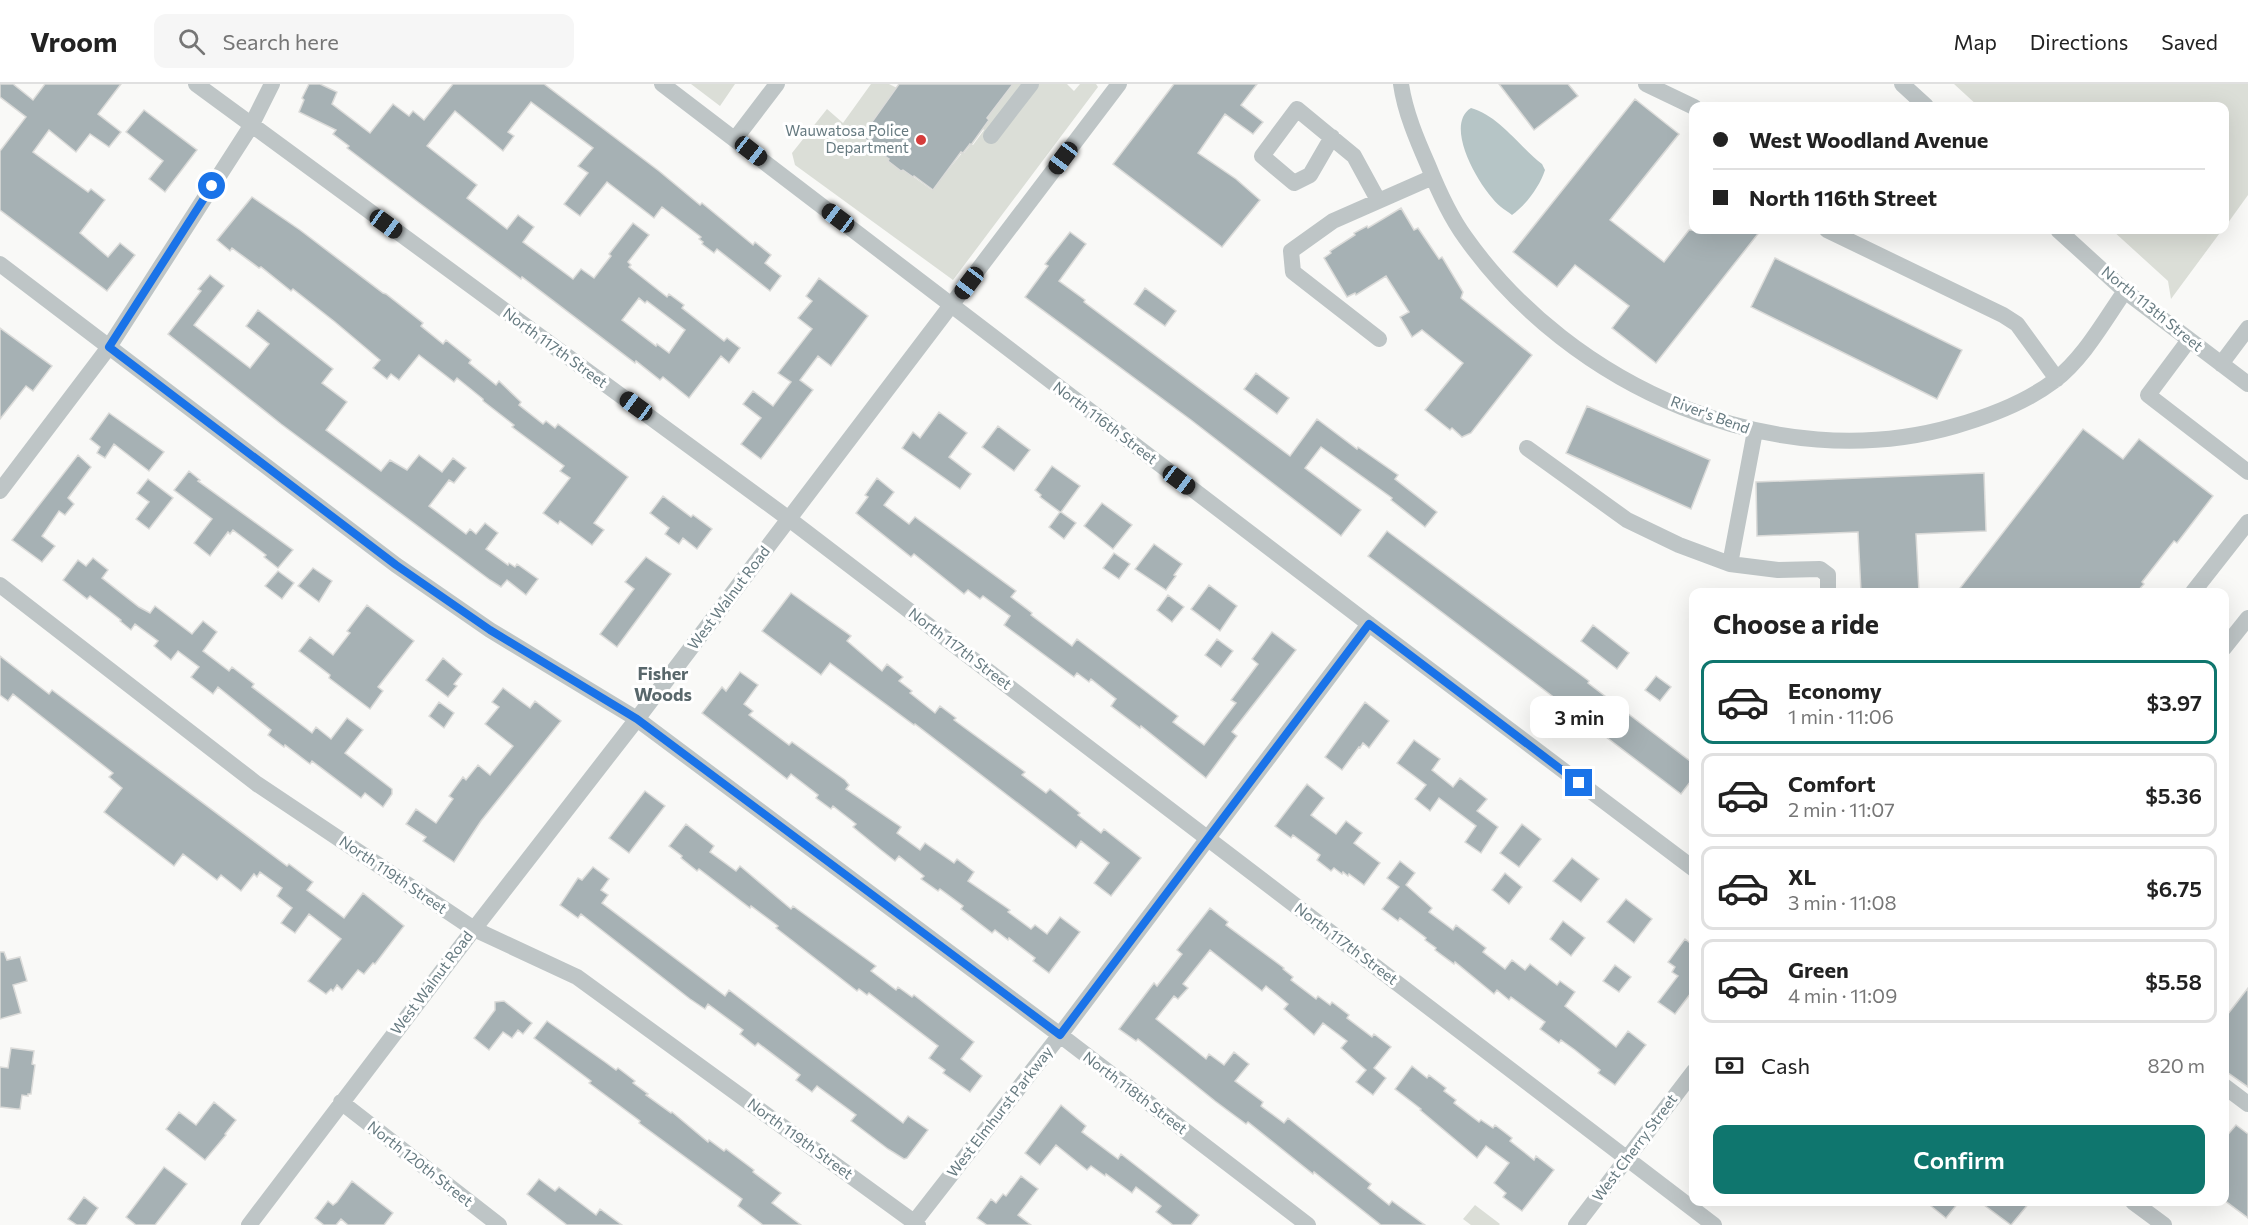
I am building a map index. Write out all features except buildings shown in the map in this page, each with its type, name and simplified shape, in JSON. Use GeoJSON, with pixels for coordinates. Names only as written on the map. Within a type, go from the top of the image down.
{"type":"FeatureCollection","features":[{"type":"Feature","properties":{"kind":"street","name":"North 117th Street"},"geometry":{"type":"LineString","coordinates":[[196,84],[789,519],[1714,1225]]}},
{"type":"Feature","properties":{"kind":"street"},"geometry":{"type":"LineString","coordinates":[[0,491],[109,347],[251,126],[272,84]]}},
{"type":"Feature","properties":{"kind":"street","name":"North 116th Street"},"geometry":{"type":"LineString","coordinates":[[662,84],[1689,865]]}},
{"type":"Feature","properties":{"kind":"street"},"geometry":{"type":"LineString","coordinates":[[735,139],[777,84]]}},
{"type":"Feature","properties":{"kind":"street"},"geometry":{"type":"LineString","coordinates":[[991,136],[1030,84]]}},
{"type":"Feature","properties":{"kind":"street","name":"River's Bend"},"geometry":{"type":"LineString","coordinates":[[1401,84],[1403,98],[1441,197],[1464,237],[1496,276],[1527,308],[1555,332],[1620,376],[1661,397],[1716,419],[1755,431],[1790,438],[1871,441],[1904,438],[1983,418],[2012,406],[2057,379],[2085,349],[2125,291]]}},
{"type":"Feature","properties":{"kind":"street"},"geometry":{"type":"LineString","coordinates":[[1646,84],[1689,105]]}},
{"type":"Feature","properties":{"kind":"street"},"geometry":{"type":"LineString","coordinates":[[1902,84],[1922,102]]}},
{"type":"Feature","properties":{"kind":"street","name":"West Walnut Road"},"geometry":{"type":"LineString","coordinates":[[249,1225],[952,306],[1117,85]]}},
{"type":"Feature","properties":{"kind":"street"},"geometry":{"type":"LineString","coordinates":[[1332,137],[1354,156],[1378,200]]}},
{"type":"Feature","properties":{"kind":"street"},"geometry":{"type":"LineString","coordinates":[[1379,339],[1293,272],[1291,251],[1333,221],[1433,177]]}},
{"type":"Feature","properties":{"kind":"street"},"geometry":{"type":"LineString","coordinates":[[1835,234],[2003,315],[2017,324],[2057,379]]}},
{"type":"Feature","properties":{"kind":"street","name":"North 113th Street"},"geometry":{"type":"LineString","coordinates":[[2062,234],[2125,291],[2248,384]]}},
{"type":"Feature","properties":{"kind":"street","name":"North 118th Street"},"geometry":{"type":"LineString","coordinates":[[0,264],[396,565],[490,630],[637,719],[1060,1035],[1308,1225]]}},
{"type":"Feature","properties":{"kind":"street"},"geometry":{"type":"LineString","coordinates":[[2221,363],[2248,328]]}},
{"type":"Feature","properties":{"kind":"street"},"geometry":{"type":"LineString","coordinates":[[2189,340],[2148,395],[2248,472]]}},
{"type":"Feature","properties":{"kind":"street"},"geometry":{"type":"LineString","coordinates":[[1730,564],[1755,431]]}},
{"type":"Feature","properties":{"kind":"street"},"geometry":{"type":"LineString","coordinates":[[1527,448],[1627,520],[1679,545],[1730,564],[1778,570],[1820,569],[1828,575],[1828,588]]}},
{"type":"Feature","properties":{"kind":"street"},"geometry":{"type":"LineString","coordinates":[[2196,588],[2248,522]]}},
{"type":"Feature","properties":{"kind":"street","name":"North 119th Street"},"geometry":{"type":"LineString","coordinates":[[0,585],[257,784],[474,929],[577,977],[915,1224]]}},
{"type":"Feature","properties":{"kind":"street"},"geometry":{"type":"LineString","coordinates":[[2229,642],[2248,618]]}},
{"type":"Feature","properties":{"kind":"street","name":"West Elmhurst Parkway"},"geometry":{"type":"LineString","coordinates":[[915,1224],[1369,624]]}},
{"type":"Feature","properties":{"kind":"street","name":"West Cherry Street"},"geometry":{"type":"LineString","coordinates":[[1576,1225],[1689,1077]]}},
{"type":"Feature","properties":{"kind":"street"},"geometry":{"type":"LineString","coordinates":[[2229,1090],[2248,1104]]}},
{"type":"Feature","properties":{"kind":"street","name":"North 120th Street"},"geometry":{"type":"LineString","coordinates":[[341,1102],[499,1225]]}},
{"type":"Feature","properties":{"kind":"street"},"geometry":{"type":"LineString","coordinates":[[2138,1206],[2164,1225]]}},
{"type":"Feature","properties":{"kind":"shaded area"},"geometry":{"type":"Polygon","coordinates":[[[691,84],[735,84],[720,106],[691,84]]]}},
{"type":"Feature","properties":{"kind":"shaded area"},"geometry":{"type":"Polygon","coordinates":[[[871,84],[889,84],[897,88],[863,135],[904,170],[932,190],[962,153],[971,144],[973,145],[984,130],[982,128],[989,120],[987,118],[1013,84],[1067,84],[1074,91],[1080,84],[1096,84],[1098,87],[953,280],[795,165],[792,153],[827,109],[843,123],[871,84]]]}},
{"type":"Feature","properties":{"kind":"shaded area"},"geometry":{"type":"Polygon","coordinates":[[[1954,84],[2248,84],[2248,195],[2229,221],[2229,102],[1974,102],[1954,84]]]}},
{"type":"Feature","properties":{"kind":"shaded area"},"geometry":{"type":"Polygon","coordinates":[[[1471,108],[1500,124],[1542,164],[1545,170],[1532,195],[1512,215],[1502,208],[1484,188],[1468,159],[1461,129],[1463,117],[1471,108]]]}},
{"type":"Feature","properties":{"kind":"shaded area"},"geometry":{"type":"Polygon","coordinates":[[[2116,234],[2219,234],[2171,299],[2168,281],[2116,234]]]}},
{"type":"Feature","properties":{"kind":"shaded area"},"geometry":{"type":"Polygon","coordinates":[[[1475,1205],[1500,1224],[1471,1225],[1463,1219],[1475,1205]]]}},
{"type":"Feature","properties":{"kind":"place","name":"Wauwatosa Police Department"},"geometry":{"type":"Point","coordinates":[921,140]}},
{"type":"Feature","properties":{"kind":"district","name":"Fisher Woods"},"geometry":{"type":"Point","coordinates":[663,684]}},
{"type":"Feature","properties":{"kind":"route"},"geometry":{"type":"LineString","coordinates":[[212,186],[109,347],[396,565],[490,630],[637,719],[1060,1035],[1369,624],[1579,783]]}}]}
